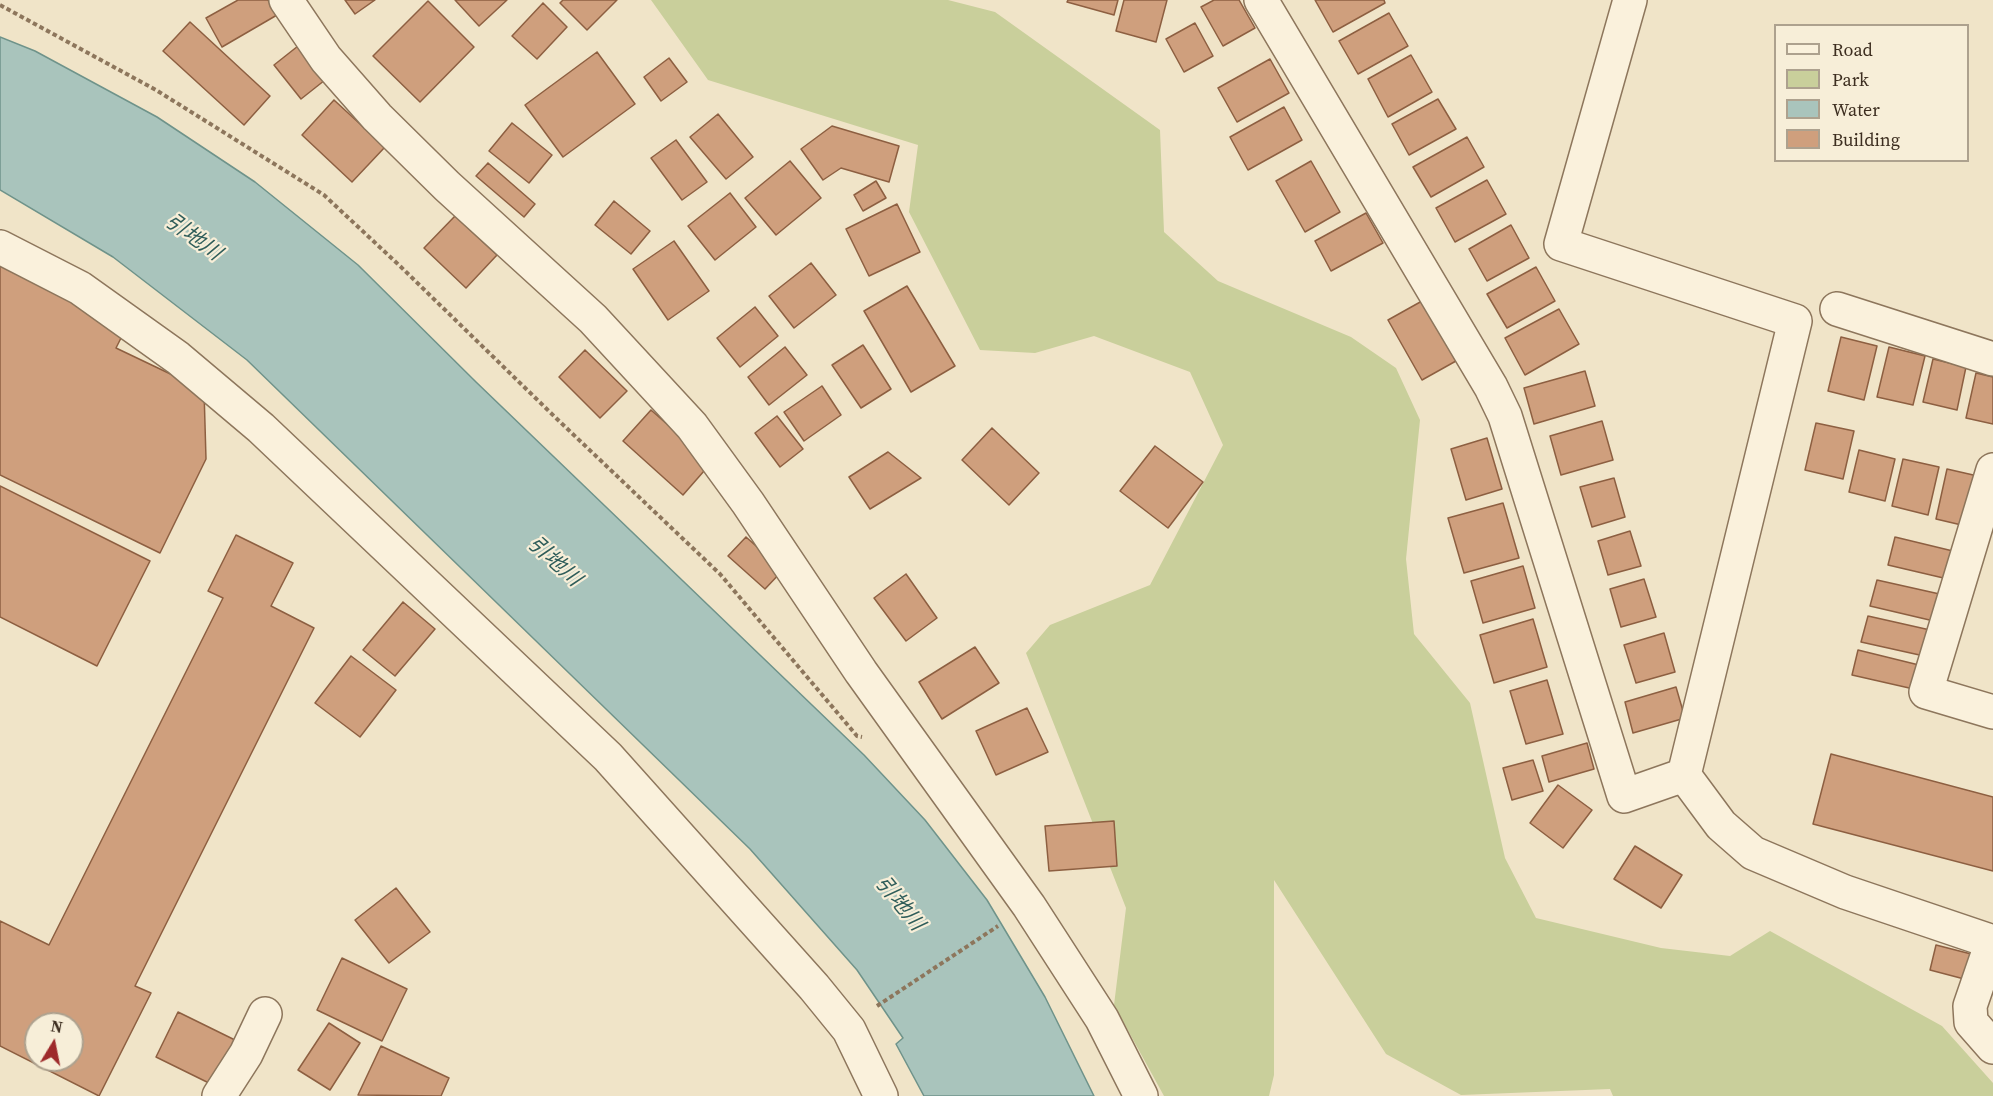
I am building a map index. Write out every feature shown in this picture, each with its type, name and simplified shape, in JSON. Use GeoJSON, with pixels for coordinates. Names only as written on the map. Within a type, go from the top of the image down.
{"type":"FeatureCollection","features":[{"type":"Feature","properties":{"kind":"street"},"geometry":{"type":"LineString","coordinates":[[286,0],[326,59],[378,117],[447,186],[592,319],[692,426],[748,504],[861,672],[1029,906],[1102,1019],[1141,1096]]}},
{"type":"Feature","properties":{"kind":"street"},"geometry":{"type":"LineString","coordinates":[[1261,0],[1491,387],[1505,416],[1624,796],[1684,775]]}},
{"type":"Feature","properties":{"kind":"street"},"geometry":{"type":"LineString","coordinates":[[1630,0],[1561,244],[1795,321],[1684,775]]}},
{"type":"Feature","properties":{"kind":"street"},"geometry":{"type":"LineString","coordinates":[[0,247],[80,288],[178,358],[261,428],[608,757],[849,1030],[881,1096]]}},
{"type":"Feature","properties":{"kind":"street"},"geometry":{"type":"LineString","coordinates":[[1837,309],[1993,359]]}},
{"type":"Feature","properties":{"kind":"street"},"geometry":{"type":"LineString","coordinates":[[1993,470],[1926,692],[1993,712]]}},
{"type":"Feature","properties":{"kind":"street"},"geometry":{"type":"LineString","coordinates":[[1684,775],[1721,825],[1753,853],[1845,892],[1992,942],[1971,1006],[1971,1022],[1993,1047]]}},
{"type":"Feature","properties":{"kind":"street"},"geometry":{"type":"LineString","coordinates":[[219,1096],[246,1054],[265,1014]]}},
{"type":"Feature","properties":{"kind":"path"},"geometry":{"type":"LineString","coordinates":[[0,5],[156,90],[324,195],[402,267],[539,402],[720,574],[857,736],[911,739]]}},
{"type":"Feature","properties":{"kind":"path"},"geometry":{"type":"LineString","coordinates":[[877,1006],[1006,921]]}},
{"type":"Feature","properties":{"kind":"green space"},"geometry":{"type":"Polygon","coordinates":[[[651,0],[948,0],[995,12],[1160,130],[1164,232],[1218,281],[1351,337],[1396,368],[1420,420],[1406,559],[1414,634],[1470,703],[1505,858],[1536,918],[1661,948],[1730,956],[1770,931],[1942,1026],[1993,1083],[1993,1096],[1613,1096],[1610,1089],[1461,1095],[1386,1054],[1274,880],[1274,1075],[1269,1096],[1164,1096],[1114,1005],[1126,908],[1026,653],[1050,625],[1150,585],[1223,445],[1190,372],[1094,336],[1035,353],[980,350],[909,212],[918,145],[708,80],[651,0]]]}},
{"type":"Feature","properties":{"kind":"water","name":"引地川"},"geometry":{"type":"Polygon","coordinates":[[[0,37],[35,51],[157,117],[255,182],[358,265],[476,382],[864,755],[925,820],[987,900],[1045,997],[1094,1096],[924,1096],[896,1044],[903,1038],[857,970],[750,849],[247,360],[113,257],[0,190],[0,37]]]}},
{"type":"Feature","properties":{"kind":"building"},"geometry":{"type":"Polygon","coordinates":[[[238,0],[268,0],[277,15],[222,47],[206,18],[238,0]]]}},
{"type":"Feature","properties":{"kind":"building"},"geometry":{"type":"Polygon","coordinates":[[[345,0],[375,0],[355,14],[345,0]]]}},
{"type":"Feature","properties":{"kind":"building"},"geometry":{"type":"Polygon","coordinates":[[[455,0],[507,0],[479,26],[455,0]]]}},
{"type":"Feature","properties":{"kind":"building"},"geometry":{"type":"Polygon","coordinates":[[[563,0],[617,0],[587,30],[560,3],[563,0]]]}},
{"type":"Feature","properties":{"kind":"building"},"geometry":{"type":"Polygon","coordinates":[[[1068,0],[1118,0],[1114,15],[1067,2],[1068,0]]]}},
{"type":"Feature","properties":{"kind":"building"},"geometry":{"type":"Polygon","coordinates":[[[1124,0],[1167,0],[1156,42],[1116,31],[1124,0]]]}},
{"type":"Feature","properties":{"kind":"building"},"geometry":{"type":"Polygon","coordinates":[[[1214,0],[1239,0],[1255,28],[1223,46],[1201,7],[1214,0]]]}},
{"type":"Feature","properties":{"kind":"building"},"geometry":{"type":"Polygon","coordinates":[[[1315,0],[1384,0],[1385,3],[1333,32],[1315,0]]]}},
{"type":"Feature","properties":{"kind":"building"},"geometry":{"type":"Polygon","coordinates":[[[428,1],[474,47],[420,102],[373,56],[428,1]]]}},
{"type":"Feature","properties":{"kind":"building"},"geometry":{"type":"Polygon","coordinates":[[[543,3],[567,27],[537,59],[512,36],[543,3]]]}},
{"type":"Feature","properties":{"kind":"building"},"geometry":{"type":"Polygon","coordinates":[[[1389,13],[1408,46],[1358,74],[1339,41],[1389,13]]]}},
{"type":"Feature","properties":{"kind":"building"},"geometry":{"type":"Polygon","coordinates":[[[190,22],[270,96],[244,125],[163,51],[190,22]]]}},
{"type":"Feature","properties":{"kind":"building"},"geometry":{"type":"Polygon","coordinates":[[[1195,23],[1213,56],[1184,72],[1166,39],[1195,23]]]}},
{"type":"Feature","properties":{"kind":"building"},"geometry":{"type":"Polygon","coordinates":[[[298,46],[325,80],[301,99],[274,65],[298,46]]]}},
{"type":"Feature","properties":{"kind":"building"},"geometry":{"type":"Polygon","coordinates":[[[597,52],[635,104],[563,157],[525,105],[597,52]]]}},
{"type":"Feature","properties":{"kind":"building"},"geometry":{"type":"Polygon","coordinates":[[[1411,55],[1432,92],[1388,117],[1368,79],[1411,55]]]}},
{"type":"Feature","properties":{"kind":"building"},"geometry":{"type":"Polygon","coordinates":[[[669,58],[687,82],[661,101],[644,77],[669,58]]]}},
{"type":"Feature","properties":{"kind":"building"},"geometry":{"type":"Polygon","coordinates":[[[1270,59],[1289,93],[1237,122],[1218,88],[1270,59]]]}},
{"type":"Feature","properties":{"kind":"building"},"geometry":{"type":"Polygon","coordinates":[[[1438,99],[1456,129],[1409,155],[1392,124],[1438,99]]]}},
{"type":"Feature","properties":{"kind":"building"},"geometry":{"type":"Polygon","coordinates":[[[334,100],[385,147],[352,182],[302,135],[334,100]]]}},
{"type":"Feature","properties":{"kind":"building"},"geometry":{"type":"Polygon","coordinates":[[[1284,107],[1302,140],[1248,170],[1230,137],[1284,107]]]}},
{"type":"Feature","properties":{"kind":"building"},"geometry":{"type":"Polygon","coordinates":[[[718,114],[753,157],[726,179],[690,137],[718,114]]]}},
{"type":"Feature","properties":{"kind":"building"},"geometry":{"type":"Polygon","coordinates":[[[512,123],[552,155],[529,183],[489,151],[512,123]]]}},
{"type":"Feature","properties":{"kind":"building"},"geometry":{"type":"Polygon","coordinates":[[[832,126],[899,146],[889,182],[841,168],[823,180],[801,149],[832,126]]]}},
{"type":"Feature","properties":{"kind":"building"},"geometry":{"type":"Polygon","coordinates":[[[1467,137],[1484,167],[1431,197],[1413,167],[1467,137]]]}},
{"type":"Feature","properties":{"kind":"building"},"geometry":{"type":"Polygon","coordinates":[[[676,140],[707,182],[682,200],[651,158],[676,140]]]}},
{"type":"Feature","properties":{"kind":"building"},"geometry":{"type":"Polygon","coordinates":[[[790,161],[821,198],[776,235],[745,198],[790,161]]]}},
{"type":"Feature","properties":{"kind":"building"},"geometry":{"type":"Polygon","coordinates":[[[1311,161],[1340,212],[1305,232],[1276,181],[1311,161]]]}},
{"type":"Feature","properties":{"kind":"building"},"geometry":{"type":"Polygon","coordinates":[[[488,163],[535,204],[524,217],[476,176],[488,163]]]}},
{"type":"Feature","properties":{"kind":"building"},"geometry":{"type":"Polygon","coordinates":[[[1487,180],[1506,214],[1455,242],[1436,208],[1487,180]]]}},
{"type":"Feature","properties":{"kind":"building"},"geometry":{"type":"Polygon","coordinates":[[[876,181],[886,198],[863,211],[854,195],[876,181]]]}},
{"type":"Feature","properties":{"kind":"building"},"geometry":{"type":"Polygon","coordinates":[[[730,193],[756,227],[715,260],[688,226],[730,193]]]}},
{"type":"Feature","properties":{"kind":"building"},"geometry":{"type":"Polygon","coordinates":[[[614,201],[650,231],[631,254],[595,225],[614,201]]]}},
{"type":"Feature","properties":{"kind":"building"},"geometry":{"type":"Polygon","coordinates":[[[897,204],[920,252],[869,276],[846,229],[897,204]]]}},
{"type":"Feature","properties":{"kind":"building"},"geometry":{"type":"Polygon","coordinates":[[[1366,213],[1383,243],[1331,271],[1315,241],[1366,213]]]}},
{"type":"Feature","properties":{"kind":"building"},"geometry":{"type":"Polygon","coordinates":[[[455,216],[497,255],[466,288],[424,248],[455,216]]]}},
{"type":"Feature","properties":{"kind":"building"},"geometry":{"type":"Polygon","coordinates":[[[1511,225],[1529,258],[1487,281],[1469,249],[1511,225]]]}},
{"type":"Feature","properties":{"kind":"building"},"geometry":{"type":"Polygon","coordinates":[[[674,241],[709,291],[668,320],[633,269],[674,241]]]}},
{"type":"Feature","properties":{"kind":"building"},"geometry":{"type":"Polygon","coordinates":[[[811,263],[836,295],[794,328],[769,296],[811,263]]]}},
{"type":"Feature","properties":{"kind":"building"},"geometry":{"type":"Polygon","coordinates":[[[0,266],[126,328],[116,348],[204,390],[206,459],[160,553],[0,475],[0,266]]]}},
{"type":"Feature","properties":{"kind":"building"},"geometry":{"type":"Polygon","coordinates":[[[1536,267],[1555,301],[1507,328],[1487,294],[1536,267]]]}},
{"type":"Feature","properties":{"kind":"building"},"geometry":{"type":"Polygon","coordinates":[[[907,286],[955,366],[911,392],[864,311],[907,286]]]}},
{"type":"Feature","properties":{"kind":"building"},"geometry":{"type":"Polygon","coordinates":[[[1422,301],[1456,361],[1422,380],[1388,320],[1422,301]]]}},
{"type":"Feature","properties":{"kind":"building"},"geometry":{"type":"Polygon","coordinates":[[[755,307],[778,336],[740,367],[717,338],[755,307]]]}},
{"type":"Feature","properties":{"kind":"building"},"geometry":{"type":"Polygon","coordinates":[[[1559,309],[1579,344],[1525,375],[1505,338],[1559,309]]]}},
{"type":"Feature","properties":{"kind":"building"},"geometry":{"type":"Polygon","coordinates":[[[1841,337],[1877,346],[1864,400],[1828,391],[1841,337]]]}},
{"type":"Feature","properties":{"kind":"building"},"geometry":{"type":"Polygon","coordinates":[[[863,345],[891,389],[861,408],[832,365],[863,345]]]}},
{"type":"Feature","properties":{"kind":"building"},"geometry":{"type":"Polygon","coordinates":[[[785,347],[807,375],[769,405],[748,377],[785,347]]]}},
{"type":"Feature","properties":{"kind":"building"},"geometry":{"type":"Polygon","coordinates":[[[1889,347],[1925,356],[1913,405],[1877,397],[1889,347]]]}},
{"type":"Feature","properties":{"kind":"building"},"geometry":{"type":"Polygon","coordinates":[[[585,350],[627,391],[600,418],[559,377],[585,350]]]}},
{"type":"Feature","properties":{"kind":"building"},"geometry":{"type":"Polygon","coordinates":[[[1933,359],[1966,367],[1957,410],[1923,402],[1933,359]]]}},
{"type":"Feature","properties":{"kind":"building"},"geometry":{"type":"Polygon","coordinates":[[[1585,371],[1595,406],[1534,424],[1524,388],[1585,371]]]}},
{"type":"Feature","properties":{"kind":"building"},"geometry":{"type":"Polygon","coordinates":[[[1976,373],[1993,377],[1993,424],[1966,418],[1976,373]]]}},
{"type":"Feature","properties":{"kind":"building"},"geometry":{"type":"Polygon","coordinates":[[[822,386],[841,415],[804,441],[784,412],[822,386]]]}},
{"type":"Feature","properties":{"kind":"building"},"geometry":{"type":"Polygon","coordinates":[[[651,410],[711,463],[683,495],[623,441],[651,410]]]}},
{"type":"Feature","properties":{"kind":"building"},"geometry":{"type":"Polygon","coordinates":[[[777,416],[803,449],[780,467],[755,433],[777,416]]]}},
{"type":"Feature","properties":{"kind":"building"},"geometry":{"type":"Polygon","coordinates":[[[1602,421],[1613,460],[1561,475],[1550,436],[1602,421]]]}},
{"type":"Feature","properties":{"kind":"building"},"geometry":{"type":"Polygon","coordinates":[[[1816,423],[1854,431],[1843,479],[1805,470],[1816,423]]]}},
{"type":"Feature","properties":{"kind":"building"},"geometry":{"type":"Polygon","coordinates":[[[992,428],[1039,473],[1009,505],[962,460],[992,428]]]}},
{"type":"Feature","properties":{"kind":"building"},"geometry":{"type":"Polygon","coordinates":[[[1487,438],[1502,489],[1466,500],[1451,449],[1487,438]]]}},
{"type":"Feature","properties":{"kind":"building"},"geometry":{"type":"Polygon","coordinates":[[[1155,446],[1203,482],[1168,528],[1120,491],[1155,446]]]}},
{"type":"Feature","properties":{"kind":"building"},"geometry":{"type":"Polygon","coordinates":[[[1859,450],[1895,459],[1885,501],[1849,492],[1859,450]]]}},
{"type":"Feature","properties":{"kind":"building"},"geometry":{"type":"Polygon","coordinates":[[[888,452],[921,478],[870,509],[849,477],[888,452]]]}},
{"type":"Feature","properties":{"kind":"building"},"geometry":{"type":"Polygon","coordinates":[[[1903,459],[1939,467],[1928,515],[1892,506],[1903,459]]]}},
{"type":"Feature","properties":{"kind":"building"},"geometry":{"type":"Polygon","coordinates":[[[1947,469],[1982,477],[1970,527],[1936,519],[1947,469]]]}},
{"type":"Feature","properties":{"kind":"building"},"geometry":{"type":"Polygon","coordinates":[[[1614,478],[1625,517],[1592,527],[1580,487],[1614,478]]]}},
{"type":"Feature","properties":{"kind":"building"},"geometry":{"type":"Polygon","coordinates":[[[0,486],[150,561],[97,666],[0,617],[0,486]]]}},
{"type":"Feature","properties":{"kind":"building"},"geometry":{"type":"Polygon","coordinates":[[[1503,503],[1519,558],[1464,573],[1448,518],[1503,503]]]}},
{"type":"Feature","properties":{"kind":"building"},"geometry":{"type":"Polygon","coordinates":[[[1630,531],[1641,566],[1608,575],[1598,541],[1630,531]]]}},
{"type":"Feature","properties":{"kind":"building"},"geometry":{"type":"Polygon","coordinates":[[[236,535],[293,563],[271,606],[314,628],[135,986],[151,993],[99,1096],[51,1072],[84,1072],[84,1012],[24,1012],[24,1058],[0,1046],[0,921],[49,945],[223,598],[208,591],[236,535]]]}},
{"type":"Feature","properties":{"kind":"building"},"geometry":{"type":"Polygon","coordinates":[[[746,537],[783,570],[765,589],[728,556],[746,537]]]}},
{"type":"Feature","properties":{"kind":"building"},"geometry":{"type":"Polygon","coordinates":[[[1895,537],[1957,552],[1952,580],[1888,565],[1895,537]]]}},
{"type":"Feature","properties":{"kind":"building"},"geometry":{"type":"Polygon","coordinates":[[[1523,566],[1535,608],[1483,623],[1471,581],[1523,566]]]}},
{"type":"Feature","properties":{"kind":"building"},"geometry":{"type":"Polygon","coordinates":[[[906,574],[937,618],[906,641],[874,598],[906,574]]]}},
{"type":"Feature","properties":{"kind":"building"},"geometry":{"type":"Polygon","coordinates":[[[1644,579],[1656,617],[1621,627],[1610,589],[1644,579]]]}},
{"type":"Feature","properties":{"kind":"building"},"geometry":{"type":"Polygon","coordinates":[[[1877,580],[1944,595],[1938,622],[1870,606],[1877,580]]]}},
{"type":"Feature","properties":{"kind":"building"},"geometry":{"type":"Polygon","coordinates":[[[403,602],[435,629],[395,676],[363,650],[403,602]]]}},
{"type":"Feature","properties":{"kind":"building"},"geometry":{"type":"Polygon","coordinates":[[[1868,616],[1939,632],[1933,658],[1861,642],[1868,616]]]}},
{"type":"Feature","properties":{"kind":"building"},"geometry":{"type":"Polygon","coordinates":[[[1533,619],[1547,667],[1494,683],[1480,635],[1533,619]]]}},
{"type":"Feature","properties":{"kind":"building"},"geometry":{"type":"Polygon","coordinates":[[[1664,633],[1675,672],[1636,683],[1624,645],[1664,633]]]}},
{"type":"Feature","properties":{"kind":"building"},"geometry":{"type":"Polygon","coordinates":[[[975,647],[999,683],[942,719],[919,682],[975,647]]]}},
{"type":"Feature","properties":{"kind":"building"},"geometry":{"type":"Polygon","coordinates":[[[1858,650],[1923,666],[1918,690],[1852,675],[1858,650]]]}},
{"type":"Feature","properties":{"kind":"building"},"geometry":{"type":"Polygon","coordinates":[[[351,656],[396,690],[360,737],[315,703],[351,656]]]}},
{"type":"Feature","properties":{"kind":"building"},"geometry":{"type":"Polygon","coordinates":[[[1547,680],[1563,734],[1526,744],[1510,691],[1547,680]]]}},
{"type":"Feature","properties":{"kind":"building"},"geometry":{"type":"Polygon","coordinates":[[[1676,687],[1685,718],[1633,733],[1625,702],[1676,687]]]}},
{"type":"Feature","properties":{"kind":"building"},"geometry":{"type":"Polygon","coordinates":[[[1027,708],[1048,752],[996,775],[976,731],[1027,708]]]}},
{"type":"Feature","properties":{"kind":"building"},"geometry":{"type":"Polygon","coordinates":[[[1587,743],[1594,769],[1549,782],[1542,756],[1587,743]]]}},
{"type":"Feature","properties":{"kind":"building"},"geometry":{"type":"Polygon","coordinates":[[[1831,754],[1993,797],[1993,871],[1813,824],[1831,754]]]}},
{"type":"Feature","properties":{"kind":"building"},"geometry":{"type":"Polygon","coordinates":[[[1533,760],[1543,791],[1512,800],[1503,768],[1533,760]]]}},
{"type":"Feature","properties":{"kind":"building"},"geometry":{"type":"Polygon","coordinates":[[[1558,785],[1592,810],[1563,848],[1530,823],[1558,785]]]}},
{"type":"Feature","properties":{"kind":"building"},"geometry":{"type":"Polygon","coordinates":[[[1114,821],[1117,866],[1049,871],[1045,826],[1114,821]]]}},
{"type":"Feature","properties":{"kind":"building"},"geometry":{"type":"Polygon","coordinates":[[[1635,846],[1682,875],[1661,908],[1614,879],[1635,846]]]}},
{"type":"Feature","properties":{"kind":"building"},"geometry":{"type":"Polygon","coordinates":[[[396,888],[430,932],[389,963],[355,920],[396,888]]]}},
{"type":"Feature","properties":{"kind":"building"},"geometry":{"type":"Polygon","coordinates":[[[1936,945],[1975,955],[1968,980],[1930,970],[1936,945]]]}},
{"type":"Feature","properties":{"kind":"building"},"geometry":{"type":"Polygon","coordinates":[[[342,958],[407,989],[382,1041],[317,1010],[342,958]]]}},
{"type":"Feature","properties":{"kind":"building"},"geometry":{"type":"Polygon","coordinates":[[[178,1012],[237,1041],[215,1086],[156,1057],[178,1012]]]}},
{"type":"Feature","properties":{"kind":"building"},"geometry":{"type":"Polygon","coordinates":[[[329,1023],[360,1043],[330,1090],[298,1070],[329,1023]]]}},
{"type":"Feature","properties":{"kind":"building"},"geometry":{"type":"Polygon","coordinates":[[[381,1046],[449,1078],[441,1096],[358,1095],[381,1046]]]}}]}
